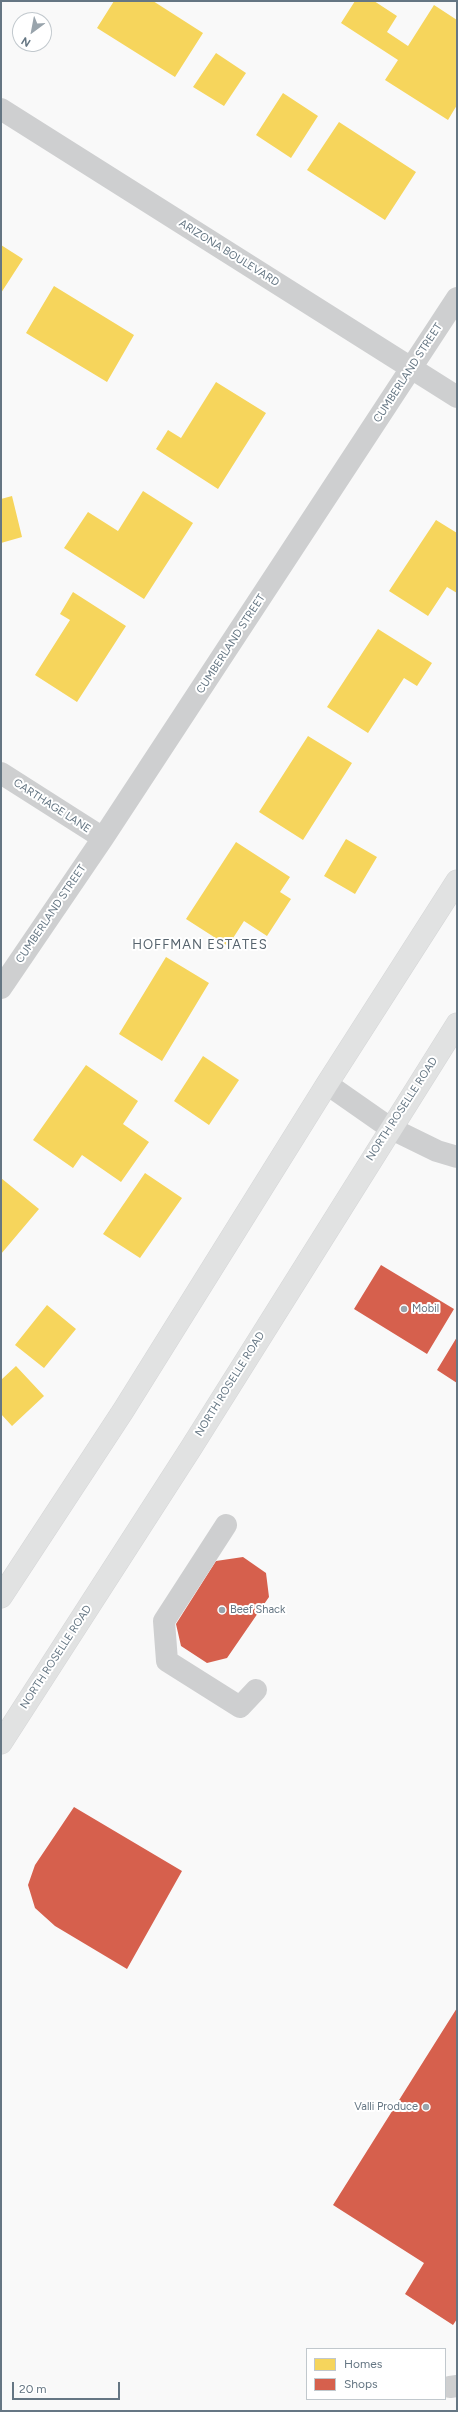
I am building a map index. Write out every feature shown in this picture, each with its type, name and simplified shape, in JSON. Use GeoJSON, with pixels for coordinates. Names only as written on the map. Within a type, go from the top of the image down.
{"type":"FeatureCollection","features":[{"type":"Feature","properties":{"kind":"main road"},"geometry":{"type":"LineString","coordinates":[[1,1597],[123,1411],[326,1084],[457,881]]}},
{"type":"Feature","properties":{"kind":"main road","name":"NORTH ROSELLE ROAD"},"geometry":{"type":"LineString","coordinates":[[1,1743],[191,1448],[390,1128],[457,1024]]}},
{"type":"Feature","properties":{"kind":"street","name":"ARIZONA BOULEVARD"},"geometry":{"type":"LineString","coordinates":[[1,109],[457,396]]}},
{"type":"Feature","properties":{"kind":"street","name":"CUMBERLAND STREET"},"geometry":{"type":"LineString","coordinates":[[1,988],[102,838],[457,298]]}},
{"type":"Feature","properties":{"kind":"street","name":"CARTHAGE LANE"},"geometry":{"type":"LineString","coordinates":[[1,773],[102,838]]}},
{"type":"Feature","properties":{"kind":"street"},"geometry":{"type":"LineString","coordinates":[[326,1084],[390,1128],[437,1151],[457,1157]]}},
{"type":"Feature","properties":{"kind":"street"},"geometry":{"type":"LineString","coordinates":[[226,1525],[164,1621],[167,1661],[240,1706],[256,1690]]}},
{"type":"Feature","properties":{"kind":"building: Homes"},"geometry":{"type":"Polygon","coordinates":[[[114,1],[153,1],[203,33],[175,77],[97,28],[114,1]]]}},
{"type":"Feature","properties":{"kind":"building: Homes"},"geometry":{"type":"Polygon","coordinates":[[[355,1],[374,1],[397,16],[387,32],[408,46],[434,5],[457,20],[457,105],[448,120],[385,80],[398,60],[341,23],[355,1]]]}},
{"type":"Feature","properties":{"kind":"building: Homes"},"geometry":{"type":"Polygon","coordinates":[[[216,53],[246,73],[224,106],[193,87],[216,53]]]}},
{"type":"Feature","properties":{"kind":"building: Homes"},"geometry":{"type":"Polygon","coordinates":[[[283,93],[318,116],[291,158],[256,135],[283,93]]]}},
{"type":"Feature","properties":{"kind":"building: Homes"},"geometry":{"type":"Polygon","coordinates":[[[339,122],[416,172],[385,220],[307,170],[339,122]]]}},
{"type":"Feature","properties":{"kind":"building: Homes"},"geometry":{"type":"Polygon","coordinates":[[[1,245],[23,259],[1,293],[1,245]]]}},
{"type":"Feature","properties":{"kind":"building: Homes"},"geometry":{"type":"Polygon","coordinates":[[[54,286],[134,335],[107,382],[26,333],[54,286]]]}},
{"type":"Feature","properties":{"kind":"building: Homes"},"geometry":{"type":"Polygon","coordinates":[[[216,382],[266,413],[218,489],[156,449],[168,430],[181,438],[216,382]]]}},
{"type":"Feature","properties":{"kind":"building: Homes"},"geometry":{"type":"Polygon","coordinates":[[[143,491],[193,523],[144,599],[64,548],[88,512],[118,531],[143,491]]]}},
{"type":"Feature","properties":{"kind":"building: Homes"},"geometry":{"type":"Polygon","coordinates":[[[12,496],[22,537],[1,543],[1,499],[12,496]]]}},
{"type":"Feature","properties":{"kind":"building: Homes"},"geometry":{"type":"Polygon","coordinates":[[[436,520],[457,533],[457,593],[447,587],[428,616],[389,591],[436,520]]]}},
{"type":"Feature","properties":{"kind":"building: Homes"},"geometry":{"type":"Polygon","coordinates":[[[73,592],[126,626],[77,702],[35,675],[70,620],[60,614],[73,592]]]}},
{"type":"Feature","properties":{"kind":"building: Homes"},"geometry":{"type":"Polygon","coordinates":[[[378,629],[432,663],[417,686],[404,678],[368,733],[327,707],[378,629]]]}},
{"type":"Feature","properties":{"kind":"building: Homes"},"geometry":{"type":"Polygon","coordinates":[[[308,736],[352,763],[303,840],[259,812],[308,736]]]}},
{"type":"Feature","properties":{"kind":"building: Homes"},"geometry":{"type":"Polygon","coordinates":[[[346,839],[377,857],[355,894],[324,876],[346,839]]]}},
{"type":"Feature","properties":{"kind":"building: Homes"},"geometry":{"type":"Polygon","coordinates":[[[236,842],[290,877],[280,892],[291,899],[267,936],[244,921],[228,946],[186,919],[236,842]]]}},
{"type":"Feature","properties":{"kind":"building: Homes"},"geometry":{"type":"Polygon","coordinates":[[[166,957],[209,983],[162,1061],[119,1034],[166,957]]]}},
{"type":"Feature","properties":{"kind":"building: Homes"},"geometry":{"type":"Polygon","coordinates":[[[203,1056],[239,1080],[209,1125],[174,1101],[203,1056]]]}},
{"type":"Feature","properties":{"kind":"building: Homes"},"geometry":{"type":"Polygon","coordinates":[[[86,1065],[138,1101],[123,1124],[149,1142],[121,1182],[82,1155],[73,1168],[33,1140],[86,1065]]]}},
{"type":"Feature","properties":{"kind":"building: Homes"},"geometry":{"type":"Polygon","coordinates":[[[145,1173],[182,1198],[140,1258],[103,1234],[145,1173]]]}},
{"type":"Feature","properties":{"kind":"building: Homes"},"geometry":{"type":"Polygon","coordinates":[[[1,1178],[39,1209],[1,1254],[1,1178]]]}},
{"type":"Feature","properties":{"kind":"building: Homes"},"geometry":{"type":"Polygon","coordinates":[[[47,1305],[76,1329],[44,1368],[15,1345],[47,1305]]]}},
{"type":"Feature","properties":{"kind":"building: Homes"},"geometry":{"type":"Polygon","coordinates":[[[16,1366],[44,1396],[12,1426],[1,1414],[1,1380],[16,1366]]]}},
{"type":"Feature","properties":{"kind":"building: Shops","name":"Mobil"},"geometry":{"type":"Polygon","coordinates":[[[381,1265],[454,1309],[427,1354],[354,1309],[381,1265]]]}},
{"type":"Feature","properties":{"kind":"building: Shops"},"geometry":{"type":"Polygon","coordinates":[[[457,1337],[457,1383],[437,1370],[457,1337]]]}},
{"type":"Feature","properties":{"kind":"building: Shops","name":"Beef Shack"},"geometry":{"type":"Polygon","coordinates":[[[243,1557],[266,1573],[269,1597],[227,1658],[207,1663],[181,1646],[176,1624],[216,1561],[243,1557]]]}},
{"type":"Feature","properties":{"kind":"building: Shops"},"geometry":{"type":"Polygon","coordinates":[[[74,1807],[182,1871],[127,1969],[55,1926],[35,1908],[28,1885],[35,1865],[74,1807]]]}},
{"type":"Feature","properties":{"kind":"building: Shops","name":"Valli Produce"},"geometry":{"type":"Polygon","coordinates":[[[457,2008],[457,2319],[453,2325],[405,2294],[424,2263],[333,2205],[457,2008]]]}},
{"type":"Feature","properties":{"kind":"place","name":"Mobil"},"geometry":{"type":"Point","coordinates":[404,1309]}},
{"type":"Feature","properties":{"kind":"place","name":"Beef Shack"},"geometry":{"type":"Point","coordinates":[222,1610]}},
{"type":"Feature","properties":{"kind":"place","name":"Valli Produce"},"geometry":{"type":"Point","coordinates":[426,2107]}},
{"type":"Feature","properties":{"kind":"district","name":"HOFFMAN ESTATES"},"geometry":{"type":"Point","coordinates":[200,945]}}]}
